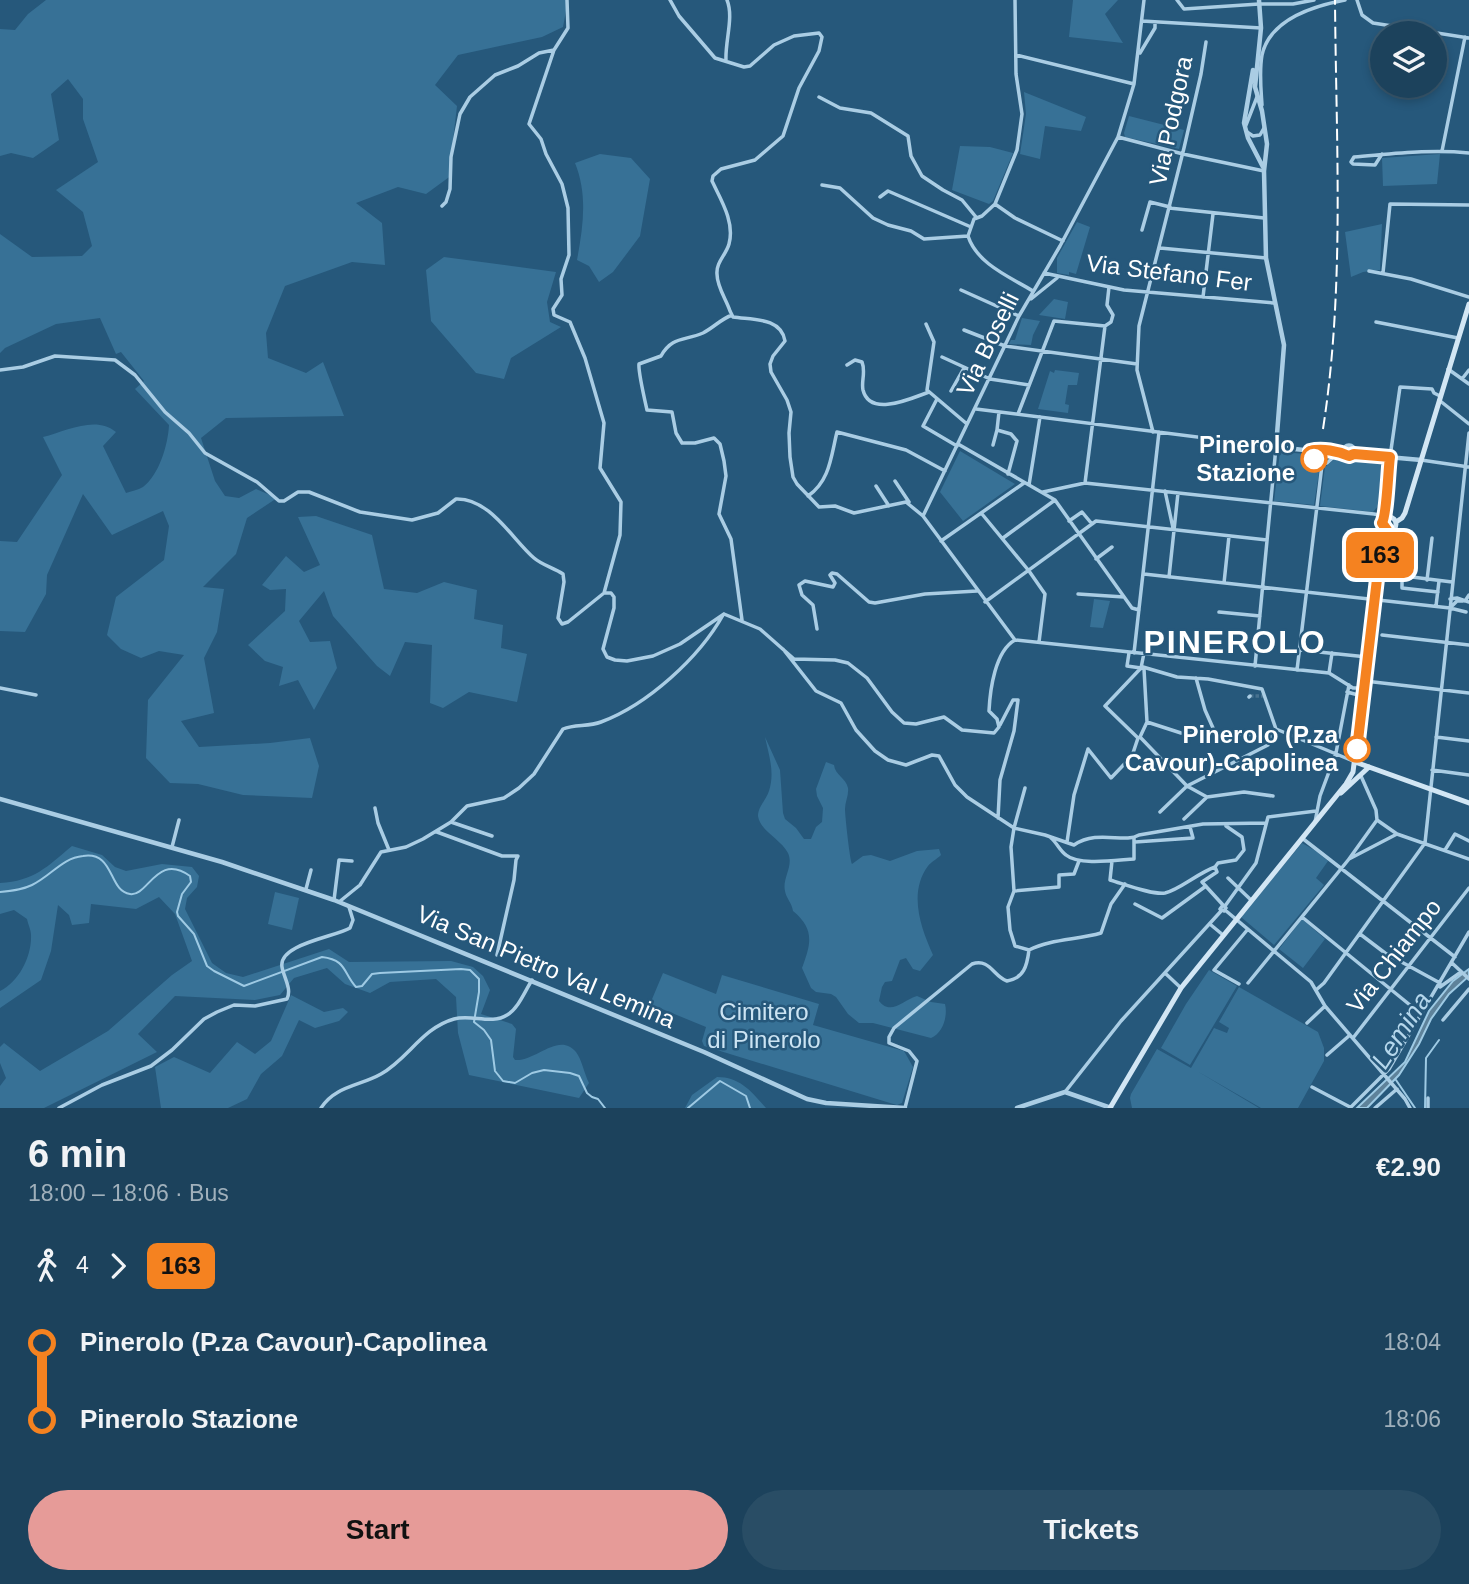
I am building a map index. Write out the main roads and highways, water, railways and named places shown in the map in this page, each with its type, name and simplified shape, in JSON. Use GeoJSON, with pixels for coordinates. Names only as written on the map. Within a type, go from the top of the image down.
{"type":"FeatureCollection","features":[{"type":"Feature","properties":{"kind":"main road"},"geometry":{"type":"LineString","coordinates":[[1111,1108],[1181,988],[1349,779],[1355,762],[1373,634],[1381,545],[1387,530],[1405,513],[1469,303]]}},
{"type":"Feature","properties":{"kind":"main road"},"geometry":{"type":"LineString","coordinates":[[1463,324],[1469,317]]}},
{"type":"Feature","properties":{"kind":"main road"},"geometry":{"type":"LineString","coordinates":[[1387,530],[1382,525],[1384,520],[1392,517],[1395,525]]}},
{"type":"Feature","properties":{"kind":"main road"},"geometry":{"type":"LineString","coordinates":[[1355,762],[1469,803]]}},
{"type":"Feature","properties":{"kind":"main road"},"geometry":{"type":"LineString","coordinates":[[1336,797],[1369,767]]}},
{"type":"Feature","properties":{"kind":"waterway","name":"Lemina"},"geometry":{"type":"LineString","coordinates":[[0,892],[28,887],[69,860],[83,856],[101,859],[118,886],[130,894],[142,889],[161,872],[179,870],[190,876],[191,882],[182,894],[178,916],[194,934],[207,966],[244,986],[322,957],[340,964],[356,987],[362,986],[372,974],[470,970],[479,979],[474,1022],[491,1040],[495,1071],[503,1081],[515,1083],[532,1073],[544,1070],[570,1073],[579,1076],[587,1093],[598,1099],[605,1108]]}},
{"type":"Feature","properties":{"kind":"waterway"},"geometry":{"type":"LineString","coordinates":[[1425,1108],[1426,1058],[1439,1040]]}},
{"type":"Feature","properties":{"kind":"waterway"},"geometry":{"type":"LineString","coordinates":[[1396,1080],[1415,1108]]}},
{"type":"Feature","properties":{"kind":"waterway","name":"Lemina"},"geometry":{"type":"LineString","coordinates":[[688,1108],[720,1081],[746,1096],[750,1108]]}},
{"type":"Feature","properties":{"kind":"tunnel"},"geometry":{"type":"LineString","coordinates":[[1250,696],[1263,696]]}},
{"type":"Feature","properties":{"kind":"railway"},"geometry":{"type":"LineString","coordinates":[[1323,429],[1330,376],[1337,269],[1335,0]]}},
{"type":"Feature","properties":{"kind":"place","name":"Pinerolo Stazione"},"geometry":{"type":"Point","coordinates":[1314,459]}},
{"type":"Feature","properties":{"kind":"place","name":"Pinerolo (P.za Cavour)-Capolinea"},"geometry":{"type":"Point","coordinates":[1357,749]}},
{"type":"Feature","properties":{"kind":"district","name":"PINEROLO"},"geometry":{"type":"Point","coordinates":[1235,642]}},
{"type":"Feature","properties":{"kind":"park label","name":"Cimitero di Pinerolo"},"geometry":{"type":"Point","coordinates":[764,1026]}}]}
